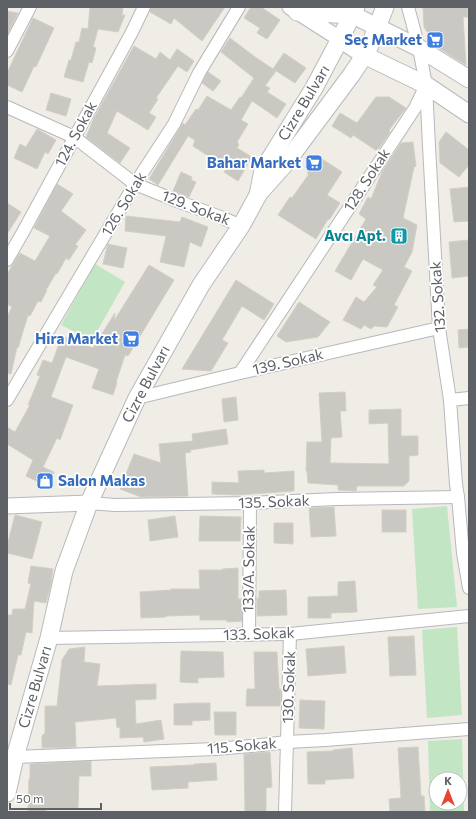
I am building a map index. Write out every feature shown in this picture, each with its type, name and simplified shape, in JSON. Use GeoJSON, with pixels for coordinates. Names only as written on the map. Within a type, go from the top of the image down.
{"type":"FeatureCollection","features":[{"type":"Feature","properties":{"kind":"main road"},"geometry":{"type":"LineString","coordinates":[[258,195],[285,164],[352,74],[368,50],[384,7]]}},
{"type":"Feature","properties":{"kind":"main road"},"geometry":{"type":"LineString","coordinates":[[295,9],[354,11],[377,28],[419,48],[469,79]]}},
{"type":"Feature","properties":{"kind":"main road","name":"Cizre Bulvarı"},"geometry":{"type":"LineString","coordinates":[[7,792],[14,747],[49,638],[64,571],[89,503],[137,398],[201,285],[241,226],[258,195],[263,170],[314,88],[354,11]]}},
{"type":"Feature","properties":{"kind":"main road"},"geometry":{"type":"LineString","coordinates":[[340,39],[364,55],[426,85],[469,114]]}},
{"type":"Feature","properties":{"kind":"street"},"geometry":{"type":"LineString","coordinates":[[7,51],[30,7]]}},
{"type":"Feature","properties":{"kind":"street","name":"124. Sokak"},"geometry":{"type":"LineString","coordinates":[[7,260],[132,32],[144,7]]}},
{"type":"Feature","properties":{"kind":"street","name":"126. Sokak"},"geometry":{"type":"LineString","coordinates":[[7,400],[135,184],[174,124],[199,73],[239,7]]}},
{"type":"Feature","properties":{"kind":"street","name":"132. Sokak"},"geometry":{"type":"LineString","coordinates":[[408,7],[419,48],[426,85],[439,328],[450,400],[456,484],[463,553],[469,588]]}},
{"type":"Feature","properties":{"kind":"street"},"geometry":{"type":"LineString","coordinates":[[295,9],[340,39]]}},
{"type":"Feature","properties":{"kind":"street","name":"128. Sokak"},"geometry":{"type":"LineString","coordinates":[[240,373],[415,108],[426,85]]}},
{"type":"Feature","properties":{"kind":"street","name":"129. Sokak"},"geometry":{"type":"LineString","coordinates":[[7,107],[74,137],[135,184],[241,226]]}},
{"type":"Feature","properties":{"kind":"street","name":"139. Sokak"},"geometry":{"type":"LineString","coordinates":[[137,398],[439,328]]}},
{"type":"Feature","properties":{"kind":"street"},"geometry":{"type":"LineString","coordinates":[[450,400],[469,398]]}},
{"type":"Feature","properties":{"kind":"street","name":"135. Sokak"},"geometry":{"type":"LineString","coordinates":[[89,503],[115,505],[250,504],[337,499],[458,497]]}},
{"type":"Feature","properties":{"kind":"street"},"geometry":{"type":"LineString","coordinates":[[7,506],[89,503]]}},
{"type":"Feature","properties":{"kind":"street","name":"133/A. Sokak"},"geometry":{"type":"LineString","coordinates":[[249,635],[250,504]]}},
{"type":"Feature","properties":{"kind":"street","name":"133. Sokak"},"geometry":{"type":"LineString","coordinates":[[49,638],[290,634],[469,616]]}},
{"type":"Feature","properties":{"kind":"street","name":"130. Sokak"},"geometry":{"type":"LineString","coordinates":[[285,812],[290,634]]}},
{"type":"Feature","properties":{"kind":"street","name":"115. Sokak"},"geometry":{"type":"LineString","coordinates":[[14,747],[215,749],[469,728]]}},
{"type":"Feature","properties":{"kind":"green space"},"geometry":{"type":"Polygon","coordinates":[[[95,264],[125,282],[92,340],[61,325],[95,264]]]}},
{"type":"Feature","properties":{"kind":"green space"},"geometry":{"type":"Polygon","coordinates":[[[447,506],[457,607],[418,609],[412,509],[447,506]]]}},
{"type":"Feature","properties":{"kind":"green space"},"geometry":{"type":"Polygon","coordinates":[[[457,627],[462,715],[427,718],[422,630],[457,627]]]}},
{"type":"Feature","properties":{"kind":"green space"},"geometry":{"type":"Polygon","coordinates":[[[462,739],[463,771],[429,771],[428,741],[462,739]]]}},
{"type":"Feature","properties":{"kind":"green space"},"geometry":{"type":"Polygon","coordinates":[[[430,811],[464,812],[430,812],[430,811]]]}},
{"type":"Feature","properties":{"kind":"building"},"geometry":{"type":"Polygon","coordinates":[[[90,7],[123,7],[122,15],[125,15],[118,32],[98,29],[93,47],[96,48],[92,63],[89,62],[83,82],[64,77],[76,42],[79,42],[82,28],[88,29],[90,7]]]}},
{"type":"Feature","properties":{"kind":"building"},"geometry":{"type":"Polygon","coordinates":[[[151,7],[225,7],[202,41],[174,18],[171,24],[150,12],[151,7]]]}},
{"type":"Feature","properties":{"kind":"building"},"geometry":{"type":"Polygon","coordinates":[[[251,7],[261,7],[280,20],[267,39],[257,33],[260,28],[244,18],[251,7]]]}},
{"type":"Feature","properties":{"kind":"building"},"geometry":{"type":"Polygon","coordinates":[[[423,7],[467,7],[468,17],[463,17],[466,65],[437,47],[424,27],[423,7]]]}},
{"type":"Feature","properties":{"kind":"building"},"geometry":{"type":"Polygon","coordinates":[[[7,11],[18,13],[7,35],[7,11]]]}},
{"type":"Feature","properties":{"kind":"building"},"geometry":{"type":"Polygon","coordinates":[[[33,18],[54,28],[36,67],[34,66],[22,92],[7,85],[7,73],[33,18]]]}},
{"type":"Feature","properties":{"kind":"building"},"geometry":{"type":"Polygon","coordinates":[[[230,38],[276,71],[265,86],[270,88],[267,92],[286,104],[277,118],[252,101],[241,120],[248,124],[237,142],[239,144],[237,148],[252,157],[238,181],[224,172],[227,168],[193,146],[195,140],[188,136],[158,185],[149,179],[183,123],[185,125],[196,109],[198,110],[207,96],[231,110],[254,78],[221,52],[230,38]]]}},
{"type":"Feature","properties":{"kind":"building"},"geometry":{"type":"Polygon","coordinates":[[[134,46],[156,59],[160,52],[170,60],[177,49],[194,61],[187,72],[178,66],[156,98],[158,99],[149,113],[156,117],[148,130],[117,111],[107,133],[130,148],[120,163],[86,137],[94,118],[134,46]]]}},
{"type":"Feature","properties":{"kind":"building"},"geometry":{"type":"Polygon","coordinates":[[[284,53],[306,68],[295,83],[273,69],[284,53]]]}},
{"type":"Feature","properties":{"kind":"building"},"geometry":{"type":"Polygon","coordinates":[[[208,72],[221,81],[213,91],[202,83],[208,72]]]}},
{"type":"Feature","properties":{"kind":"building"},"geometry":{"type":"Polygon","coordinates":[[[51,93],[71,99],[66,116],[46,110],[51,93]]]}},
{"type":"Feature","properties":{"kind":"building"},"geometry":{"type":"Polygon","coordinates":[[[376,97],[389,97],[406,108],[389,130],[390,132],[377,151],[353,135],[351,138],[332,126],[340,113],[357,123],[376,97]]]}},
{"type":"Feature","properties":{"kind":"building"},"geometry":{"type":"Polygon","coordinates":[[[37,129],[56,140],[48,154],[45,152],[37,169],[14,158],[20,144],[26,147],[37,129]]]}},
{"type":"Feature","properties":{"kind":"building"},"geometry":{"type":"Polygon","coordinates":[[[446,132],[469,150],[469,165],[459,177],[440,163],[439,142],[446,132]]]}},
{"type":"Feature","properties":{"kind":"building"},"geometry":{"type":"Polygon","coordinates":[[[413,142],[416,166],[414,167],[403,218],[417,225],[412,252],[404,267],[412,271],[394,305],[398,307],[387,327],[374,326],[371,329],[364,325],[361,329],[343,320],[356,297],[364,302],[377,287],[373,285],[383,270],[363,259],[351,280],[335,271],[366,219],[359,214],[368,197],[371,199],[382,172],[401,143],[413,142]]]}},
{"type":"Feature","properties":{"kind":"building"},"geometry":{"type":"Polygon","coordinates":[[[319,157],[342,172],[327,195],[340,203],[316,239],[278,215],[290,197],[292,198],[309,174],[307,173],[319,157]]]}},
{"type":"Feature","properties":{"kind":"building"},"geometry":{"type":"Polygon","coordinates":[[[181,172],[192,177],[191,180],[196,182],[189,197],[173,191],[181,172]]]}},
{"type":"Feature","properties":{"kind":"building"},"geometry":{"type":"Polygon","coordinates":[[[57,184],[73,194],[61,211],[86,230],[75,245],[78,246],[69,260],[66,258],[57,274],[56,273],[41,302],[38,301],[30,316],[28,315],[18,348],[17,347],[11,374],[7,373],[7,317],[12,307],[7,304],[7,274],[20,253],[35,261],[50,236],[34,228],[57,184]]]}},
{"type":"Feature","properties":{"kind":"building"},"geometry":{"type":"Polygon","coordinates":[[[469,187],[469,221],[454,222],[450,189],[469,187]]]}},
{"type":"Feature","properties":{"kind":"building"},"geometry":{"type":"Polygon","coordinates":[[[7,203],[21,212],[7,234],[7,203]]]}},
{"type":"Feature","properties":{"kind":"building"},"geometry":{"type":"Polygon","coordinates":[[[126,216],[180,222],[182,217],[208,227],[201,247],[190,242],[184,267],[160,262],[166,236],[125,231],[126,216]]]}},
{"type":"Feature","properties":{"kind":"building"},"geometry":{"type":"Polygon","coordinates":[[[469,240],[469,276],[452,278],[449,242],[469,240]]]}},
{"type":"Feature","properties":{"kind":"building"},"geometry":{"type":"Polygon","coordinates":[[[108,244],[127,248],[123,268],[103,264],[108,244]]]}},
{"type":"Feature","properties":{"kind":"building"},"geometry":{"type":"Polygon","coordinates":[[[149,265],[174,280],[128,356],[125,355],[113,395],[92,388],[99,369],[66,357],[51,397],[73,405],[60,440],[57,438],[43,467],[54,472],[47,486],[26,476],[33,460],[7,444],[7,427],[15,432],[30,405],[28,405],[40,376],[37,375],[43,360],[52,363],[62,336],[93,348],[115,313],[114,321],[149,265]]]}},
{"type":"Feature","properties":{"kind":"building"},"geometry":{"type":"Polygon","coordinates":[[[236,280],[274,304],[264,320],[242,306],[222,340],[228,343],[211,371],[182,369],[236,280]]]}},
{"type":"Feature","properties":{"kind":"building"},"geometry":{"type":"Polygon","coordinates":[[[299,302],[330,322],[318,337],[286,342],[277,336],[299,302]]]}},
{"type":"Feature","properties":{"kind":"building"},"geometry":{"type":"Polygon","coordinates":[[[469,329],[469,347],[459,348],[458,330],[469,329]]]}},
{"type":"Feature","properties":{"kind":"building"},"geometry":{"type":"Polygon","coordinates":[[[345,392],[346,411],[340,411],[342,437],[331,438],[330,463],[389,464],[388,423],[369,424],[369,410],[401,409],[401,436],[418,436],[418,455],[409,456],[409,481],[404,486],[357,486],[356,491],[338,490],[338,485],[308,483],[306,471],[307,442],[322,442],[319,393],[345,392]]]}},
{"type":"Feature","properties":{"kind":"building"},"geometry":{"type":"Polygon","coordinates":[[[236,397],[238,420],[224,422],[222,399],[236,397]]]}},
{"type":"Feature","properties":{"kind":"building"},"geometry":{"type":"Polygon","coordinates":[[[226,429],[228,444],[190,450],[191,452],[185,453],[188,496],[141,497],[120,489],[134,454],[161,463],[159,444],[193,441],[192,434],[226,429]]]}},
{"type":"Feature","properties":{"kind":"building"},"geometry":{"type":"Polygon","coordinates":[[[264,470],[264,473],[294,471],[294,491],[238,495],[212,494],[212,482],[239,483],[238,471],[264,470]]]}},
{"type":"Feature","properties":{"kind":"building"},"geometry":{"type":"Polygon","coordinates":[[[334,507],[336,536],[311,537],[309,508],[334,507]]]}},
{"type":"Feature","properties":{"kind":"building"},"geometry":{"type":"Polygon","coordinates":[[[382,510],[406,510],[406,532],[382,532],[382,510]]]}},
{"type":"Feature","properties":{"kind":"building"},"geometry":{"type":"Polygon","coordinates":[[[15,515],[42,522],[32,559],[7,553],[7,546],[15,515]]]}},
{"type":"Feature","properties":{"kind":"building"},"geometry":{"type":"Polygon","coordinates":[[[175,516],[178,537],[150,541],[148,520],[175,516]]]}},
{"type":"Feature","properties":{"kind":"building"},"geometry":{"type":"Polygon","coordinates":[[[200,516],[241,517],[240,541],[199,541],[200,516]]]}},
{"type":"Feature","properties":{"kind":"building"},"geometry":{"type":"Polygon","coordinates":[[[274,523],[293,523],[293,544],[274,543],[274,523]]]}},
{"type":"Feature","properties":{"kind":"building"},"geometry":{"type":"Polygon","coordinates":[[[31,566],[53,569],[51,584],[46,603],[34,601],[32,633],[26,632],[21,655],[18,655],[11,685],[7,684],[7,615],[12,615],[13,609],[25,609],[31,584],[28,583],[31,566]]]}},
{"type":"Feature","properties":{"kind":"building"},"geometry":{"type":"Polygon","coordinates":[[[238,568],[238,599],[242,599],[242,621],[227,622],[227,620],[200,620],[200,615],[141,618],[140,592],[171,589],[200,589],[199,570],[238,568]]]}},
{"type":"Feature","properties":{"kind":"building"},"geometry":{"type":"Polygon","coordinates":[[[355,581],[357,612],[331,613],[331,618],[308,618],[308,597],[338,596],[338,582],[355,581]]]}},
{"type":"Feature","properties":{"kind":"building"},"geometry":{"type":"Polygon","coordinates":[[[286,590],[287,615],[257,616],[257,598],[259,598],[259,591],[286,590]]]}},
{"type":"Feature","properties":{"kind":"building"},"geometry":{"type":"Polygon","coordinates":[[[414,636],[416,675],[390,676],[388,637],[414,636]]]}},
{"type":"Feature","properties":{"kind":"building"},"geometry":{"type":"Polygon","coordinates":[[[344,646],[346,673],[308,676],[306,649],[344,646]]]}},
{"type":"Feature","properties":{"kind":"building"},"geometry":{"type":"Polygon","coordinates":[[[85,647],[84,662],[100,664],[97,686],[156,684],[156,699],[135,700],[136,724],[161,720],[164,739],[144,742],[143,737],[120,738],[120,727],[117,728],[116,718],[75,722],[76,747],[42,748],[42,736],[45,733],[45,706],[57,706],[62,660],[69,649],[85,647]]]}},
{"type":"Feature","properties":{"kind":"building"},"geometry":{"type":"Polygon","coordinates":[[[181,651],[223,652],[224,677],[198,678],[198,683],[180,682],[181,651]]]}},
{"type":"Feature","properties":{"kind":"building"},"geometry":{"type":"Polygon","coordinates":[[[254,652],[277,652],[279,689],[281,689],[280,706],[246,706],[247,689],[255,689],[254,652]]]}},
{"type":"Feature","properties":{"kind":"building"},"geometry":{"type":"Polygon","coordinates":[[[300,700],[325,701],[324,729],[299,728],[300,700]]]}},
{"type":"Feature","properties":{"kind":"building"},"geometry":{"type":"Polygon","coordinates":[[[210,703],[210,720],[192,721],[192,725],[174,725],[174,704],[210,703]]]}},
{"type":"Feature","properties":{"kind":"building"},"geometry":{"type":"Polygon","coordinates":[[[214,712],[236,712],[236,735],[215,735],[214,712]]]}},
{"type":"Feature","properties":{"kind":"building"},"geometry":{"type":"Polygon","coordinates":[[[418,747],[421,796],[424,796],[425,812],[390,812],[389,799],[401,798],[398,748],[418,747]]]}},
{"type":"Feature","properties":{"kind":"building"},"geometry":{"type":"Polygon","coordinates":[[[352,748],[354,778],[325,780],[325,784],[308,784],[307,752],[333,751],[352,748]]]}},
{"type":"Feature","properties":{"kind":"building"},"geometry":{"type":"Polygon","coordinates":[[[270,752],[272,787],[266,788],[266,812],[245,812],[244,754],[270,752]]]}},
{"type":"Feature","properties":{"kind":"building"},"geometry":{"type":"Polygon","coordinates":[[[91,761],[91,776],[79,776],[78,809],[46,808],[46,812],[28,812],[30,764],[91,761]]]}},
{"type":"Feature","properties":{"kind":"building"},"geometry":{"type":"Polygon","coordinates":[[[216,763],[217,780],[188,782],[188,788],[152,790],[150,767],[216,763]]]}},
{"type":"Feature","properties":{"kind":"place","name":"Seç Market"},"geometry":{"type":"Point","coordinates":[435,40]}},
{"type":"Feature","properties":{"kind":"place","name":"Bahar Market"},"geometry":{"type":"Point","coordinates":[314,163]}},
{"type":"Feature","properties":{"kind":"place","name":"Avcı Apt."},"geometry":{"type":"Point","coordinates":[399,236]}},
{"type":"Feature","properties":{"kind":"place","name":"Hira Market"},"geometry":{"type":"Point","coordinates":[131,339]}},
{"type":"Feature","properties":{"kind":"place","name":"Salon Makas"},"geometry":{"type":"Point","coordinates":[45,481]}}]}
